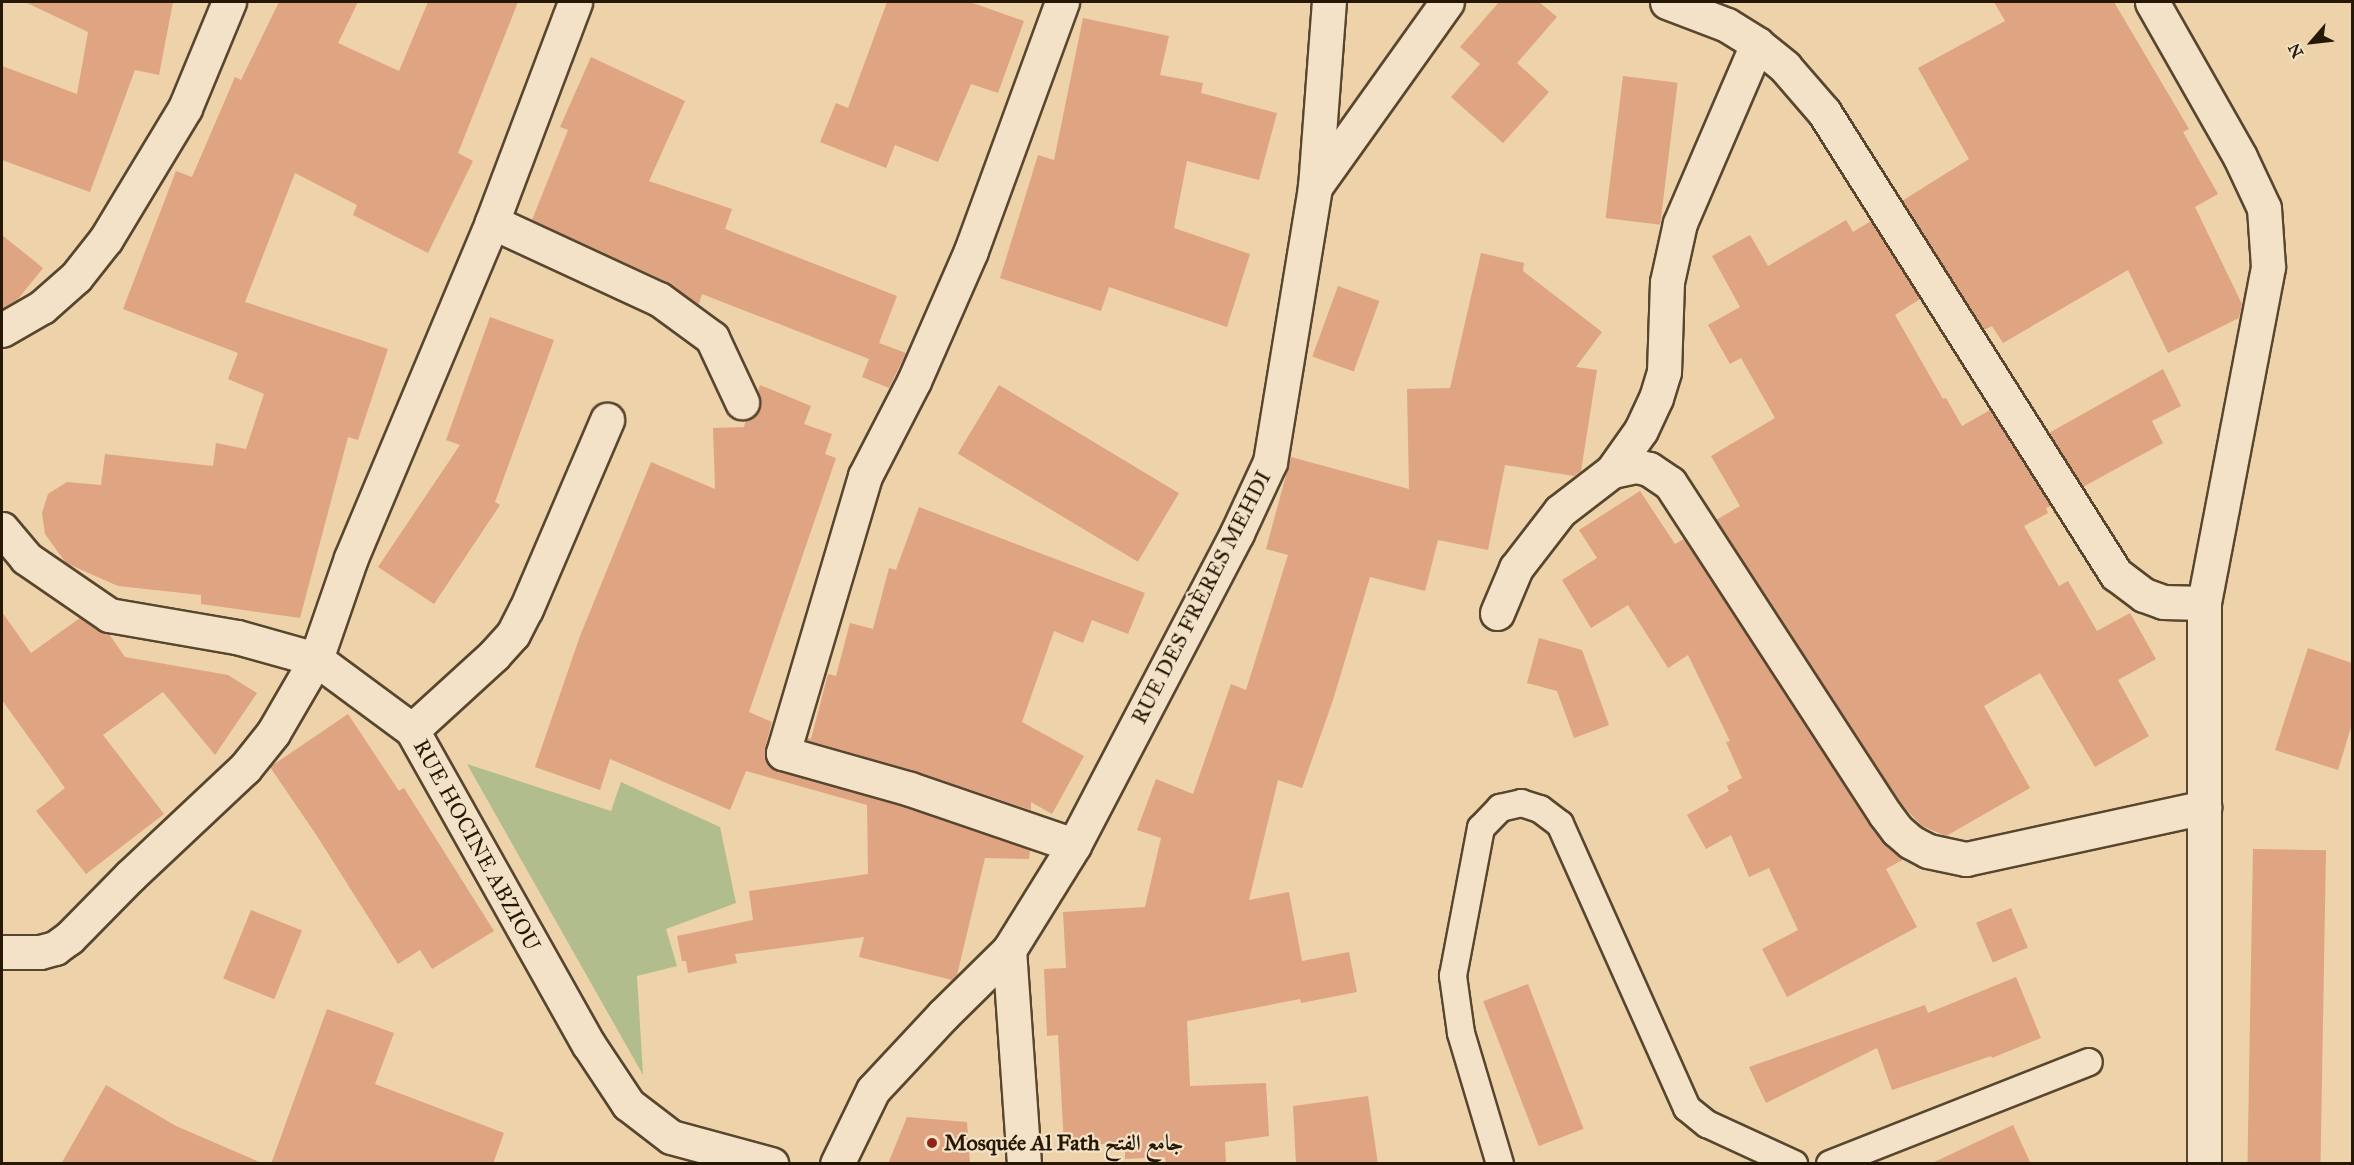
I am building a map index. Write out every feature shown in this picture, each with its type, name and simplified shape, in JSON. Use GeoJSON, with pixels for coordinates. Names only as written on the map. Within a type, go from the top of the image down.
{"type":"FeatureCollection","features":[{"type":"Feature","properties":{"kind":"street"},"geometry":{"type":"LineString","coordinates":[[2,330],[42,308],[76,277],[106,239],[185,108],[228,2]]}},
{"type":"Feature","properties":{"kind":"street"},"geometry":{"type":"LineString","coordinates":[[2,952],[40,952],[55,948],[69,938],[130,876],[244,768],[273,733],[316,659],[351,558],[492,222],[575,2]]}},
{"type":"Feature","properties":{"kind":"street"},"geometry":{"type":"LineString","coordinates":[[1062,2],[971,251],[914,381],[865,476],[783,753],[910,789],[1074,845]]}},
{"type":"Feature","properties":{"kind":"street","name":"RUE DES FRÈRES MEHDI"},"geometry":{"type":"LineString","coordinates":[[837,1164],[873,1090],[942,1015],[1009,950],[1074,845],[1237,533],[1270,462],[1315,187],[1329,2]]}},
{"type":"Feature","properties":{"kind":"street"},"geometry":{"type":"LineString","coordinates":[[1315,187],[1447,2]]}},
{"type":"Feature","properties":{"kind":"street"},"geometry":{"type":"LineString","coordinates":[[1667,2],[1727,25],[1757,44],[1785,67],[1824,112],[2116,574],[2144,596],[2163,602],[2204,603]]}},
{"type":"Feature","properties":{"kind":"street"},"geometry":{"type":"LineString","coordinates":[[2152,2],[2240,157],[2264,208],[2268,267],[2204,603],[2204,1164]]}},
{"type":"Feature","properties":{"kind":"street"},"geometry":{"type":"LineString","coordinates":[[1497,613],[1516,568],[1539,535],[1576,497],[1612,471],[1641,430],[1656,398],[1664,372],[1667,282],[1680,223],[1757,44]]}},
{"type":"Feature","properties":{"kind":"street"},"geometry":{"type":"LineString","coordinates":[[492,222],[658,299],[712,338],[742,402]]}},
{"type":"Feature","properties":{"kind":"street"},"geometry":{"type":"LineString","coordinates":[[412,730],[494,655],[513,634],[526,609],[607,420]]}},
{"type":"Feature","properties":{"kind":"street"},"geometry":{"type":"LineString","coordinates":[[1612,471],[1630,467],[1649,469],[1670,483],[1885,814],[1897,830],[1928,852],[1966,859],[1986,857],[2204,807]]}},
{"type":"Feature","properties":{"kind":"street","name":"RUE HOCINE ABZIOU"},"geometry":{"type":"LineString","coordinates":[[2,529],[26,558],[109,615],[237,637],[316,659],[412,730],[589,1045],[628,1104],[671,1137],[771,1164]]}},
{"type":"Feature","properties":{"kind":"street"},"geometry":{"type":"LineString","coordinates":[[1009,950],[1024,1164]]}},
{"type":"Feature","properties":{"kind":"lane"},"geometry":{"type":"LineString","coordinates":[[1500,1164],[1461,1033],[1453,976],[1481,828],[1500,808],[1521,803],[1540,809],[1560,824],[1687,1108],[1707,1124],[1794,1164]]}},
{"type":"Feature","properties":{"kind":"lane"},"geometry":{"type":"LineString","coordinates":[[1830,1164],[2089,1062]]}},
{"type":"Feature","properties":{"kind":"green space"},"geometry":{"type":"Polygon","coordinates":[[[467,764],[611,811],[621,782],[720,827],[736,903],[666,929],[677,966],[637,976],[643,1075],[467,764]]]}},
{"type":"Feature","properties":{"kind":"building"},"geometry":{"type":"Polygon","coordinates":[[[25,2],[173,2],[159,75],[135,70],[90,192],[2,160],[2,66],[77,94],[88,32],[25,2]]]}},
{"type":"Feature","properties":{"kind":"building"},"geometry":{"type":"Polygon","coordinates":[[[279,2],[358,2],[338,43],[399,71],[428,2],[518,2],[458,153],[473,161],[428,253],[353,215],[357,205],[295,173],[245,302],[388,349],[358,440],[348,437],[300,618],[201,604],[201,595],[118,586],[66,563],[45,534],[42,513],[48,494],[67,482],[101,485],[105,454],[213,466],[216,443],[246,449],[264,394],[228,379],[238,353],[123,309],[176,171],[192,177],[235,77],[241,80],[279,2]]]}},
{"type":"Feature","properties":{"kind":"building"},"geometry":{"type":"Polygon","coordinates":[[[887,2],[970,2],[1024,21],[998,93],[971,84],[938,162],[895,145],[886,168],[820,142],[836,103],[848,108],[887,2]]]}},
{"type":"Feature","properties":{"kind":"building"},"geometry":{"type":"Polygon","coordinates":[[[1499,2],[1539,2],[1557,17],[1517,63],[1549,92],[1503,143],[1451,97],[1480,64],[1460,47],[1499,2]]]}},
{"type":"Feature","properties":{"kind":"building"},"geometry":{"type":"Polygon","coordinates":[[[1994,2],[2114,2],[2189,129],[2183,132],[2218,194],[2195,207],[2242,304],[2239,318],[2168,353],[2128,270],[2003,343],[1992,326],[1984,330],[1902,201],[1969,159],[1918,68],[2005,21],[1994,2]]]}},
{"type":"Feature","properties":{"kind":"building"},"geometry":{"type":"Polygon","coordinates":[[[1083,18],[1169,36],[1160,75],[1203,83],[1201,93],[1277,113],[1259,180],[1187,161],[1174,228],[1250,254],[1227,327],[1109,287],[1101,311],[1000,278],[1038,155],[1054,160],[1083,18]]]}},
{"type":"Feature","properties":{"kind":"building"},"geometry":{"type":"Polygon","coordinates":[[[591,57],[685,101],[649,181],[732,209],[725,229],[897,296],[879,343],[906,353],[889,388],[862,377],[869,359],[702,294],[699,304],[694,302],[667,282],[532,220],[568,130],[560,127],[591,57]]]}},
{"type":"Feature","properties":{"kind":"building"},"geometry":{"type":"Polygon","coordinates":[[[1623,76],[1678,83],[1660,225],[1606,218],[1623,76]]]}},
{"type":"Feature","properties":{"kind":"building"},"geometry":{"type":"Polygon","coordinates":[[[1846,220],[1853,232],[1871,221],[1920,299],[1895,315],[1943,399],[1946,398],[1962,426],[1990,410],[2051,506],[2046,508],[2048,513],[2024,526],[2059,586],[2068,581],[2097,631],[2130,613],[2156,659],[2118,680],[2149,736],[2095,767],[2040,673],[1984,706],[2030,788],[1946,836],[1922,826],[1900,803],[1716,520],[1740,506],[1711,456],[1775,418],[1741,358],[1730,364],[1708,325],[1740,307],[1712,256],[1750,235],[1768,266],[1846,220]]]}},
{"type":"Feature","properties":{"kind":"building"},"geometry":{"type":"Polygon","coordinates":[[[2,235],[43,268],[18,299],[2,309],[2,235]]]}},
{"type":"Feature","properties":{"kind":"building"},"geometry":{"type":"Polygon","coordinates":[[[1481,253],[1524,263],[1523,271],[1602,332],[1576,367],[1597,370],[1581,471],[1574,476],[1505,465],[1488,550],[1438,540],[1425,591],[1370,577],[1333,700],[1302,788],[1278,780],[1249,900],[1289,892],[1302,961],[1349,952],[1357,992],[1301,1003],[1300,999],[1187,1021],[1190,1086],[1266,1083],[1269,1136],[1225,1142],[1226,1164],[1166,1164],[1165,1157],[1125,1159],[1125,1143],[1064,1146],[1058,1035],[1047,1036],[1044,969],[1066,968],[1063,912],[1145,907],[1161,838],[1137,830],[1156,779],[1193,794],[1231,684],[1246,690],[1288,555],[1266,549],[1291,457],[1409,489],[1407,389],[1450,388],[1481,253]]]}},
{"type":"Feature","properties":{"kind":"building"},"geometry":{"type":"Polygon","coordinates":[[[1338,286],[1379,301],[1354,372],[1312,356],[1338,286]]]}},
{"type":"Feature","properties":{"kind":"building"},"geometry":{"type":"Polygon","coordinates":[[[490,317],[554,340],[495,502],[500,505],[434,604],[378,567],[460,445],[446,440],[490,317]]]}},
{"type":"Feature","properties":{"kind":"building"},"geometry":{"type":"Polygon","coordinates":[[[2163,369],[2181,406],[2152,421],[2163,443],[2083,487],[2049,433],[2163,369]]]}},
{"type":"Feature","properties":{"kind":"building"},"geometry":{"type":"Polygon","coordinates":[[[760,385],[811,406],[804,424],[832,434],[825,454],[836,458],[749,712],[772,722],[765,748],[765,757],[769,766],[778,771],[904,807],[1030,850],[1029,859],[985,858],[957,975],[952,980],[859,957],[864,937],[735,954],[737,963],[688,973],[686,961],[682,961],[677,936],[753,920],[749,891],[868,874],[867,805],[746,771],[730,810],[610,759],[600,790],[535,767],[580,636],[651,462],[715,489],[713,428],[744,427],[746,420],[758,412],[761,403],[758,391],[760,385]]]}},
{"type":"Feature","properties":{"kind":"building"},"geometry":{"type":"Polygon","coordinates":[[[999,385],[1179,493],[1138,562],[958,454],[999,385]]]}},
{"type":"Feature","properties":{"kind":"building"},"geometry":{"type":"Polygon","coordinates":[[[1640,491],[1675,544],[1684,539],[1869,824],[1885,844],[1904,859],[1886,869],[1917,927],[1787,997],[1762,949],[1798,930],[1769,868],[1749,877],[1731,835],[1706,849],[1687,815],[1729,791],[1727,786],[1742,778],[1726,742],[1730,741],[1688,655],[1668,668],[1628,605],[1591,628],[1562,580],[1597,558],[1579,530],[1640,491]]]}},
{"type":"Feature","properties":{"kind":"building"},"geometry":{"type":"Polygon","coordinates":[[[919,507],[1145,593],[1128,634],[1092,620],[1083,643],[1054,631],[1022,722],[1084,756],[1052,814],[1031,802],[1031,810],[915,771],[806,740],[807,737],[811,739],[828,674],[836,676],[850,623],[873,629],[889,568],[896,570],[919,507]]]}},
{"type":"Feature","properties":{"kind":"building"},"geometry":{"type":"Polygon","coordinates":[[[2,612],[31,653],[80,618],[99,631],[109,634],[125,657],[228,675],[257,693],[215,755],[163,692],[103,735],[164,814],[86,874],[36,811],[65,788],[2,700],[2,612]]]}},
{"type":"Feature","properties":{"kind":"building"},"geometry":{"type":"Polygon","coordinates":[[[1539,638],[1582,650],[1609,725],[1574,738],[1557,691],[1527,683],[1539,638]]]}},
{"type":"Feature","properties":{"kind":"building"},"geometry":{"type":"Polygon","coordinates":[[[2308,648],[2352,663],[2352,724],[2338,770],[2275,750],[2308,648]]]}},
{"type":"Feature","properties":{"kind":"building"},"geometry":{"type":"Polygon","coordinates":[[[348,714],[399,791],[404,788],[494,931],[432,969],[420,950],[398,964],[317,836],[270,767],[348,714]]]}},
{"type":"Feature","properties":{"kind":"building"},"geometry":{"type":"Polygon","coordinates":[[[2253,849],[2326,850],[2321,1164],[2248,1164],[2253,849]]]}},
{"type":"Feature","properties":{"kind":"building"},"geometry":{"type":"Polygon","coordinates":[[[2011,908],[2028,948],[1993,962],[1976,923],[2011,908]]]}},
{"type":"Feature","properties":{"kind":"building"},"geometry":{"type":"Polygon","coordinates":[[[251,910],[302,931],[274,999],[223,979],[251,910]]]}},
{"type":"Feature","properties":{"kind":"building"},"geometry":{"type":"Polygon","coordinates":[[[2016,977],[2041,1038],[1992,1058],[1991,1056],[1892,1090],[1877,1048],[1766,1103],[1749,1067],[1925,1005],[1928,1013],[2016,977]]]}},
{"type":"Feature","properties":{"kind":"building"},"geometry":{"type":"Polygon","coordinates":[[[1528,984],[1584,1129],[1539,1146],[1483,1001],[1528,984]]]}},
{"type":"Feature","properties":{"kind":"building"},"geometry":{"type":"Polygon","coordinates":[[[327,1009],[394,1033],[375,1084],[504,1133],[493,1164],[271,1164],[327,1009]]]}},
{"type":"Feature","properties":{"kind":"building"},"geometry":{"type":"Polygon","coordinates":[[[106,1085],[176,1126],[264,1164],[61,1164],[106,1085]]]}},
{"type":"Feature","properties":{"kind":"building"},"geometry":{"type":"Polygon","coordinates":[[[1368,1096],[1378,1164],[1296,1164],[1293,1106],[1368,1096]]]}},
{"type":"Feature","properties":{"kind":"building","name":"Mosquée Al Fath جامع الفتح"},"geometry":{"type":"Polygon","coordinates":[[[907,1117],[967,1122],[970,1164],[888,1164],[907,1117]]]}},
{"type":"Feature","properties":{"kind":"building"},"geometry":{"type":"Polygon","coordinates":[[[2013,1125],[2031,1164],[1930,1164],[2013,1125]]]}},
{"type":"Feature","properties":{"kind":"place","name":"Mosquée Al Fath جامع الفتح"},"geometry":{"type":"Point","coordinates":[932,1143]}}]}
